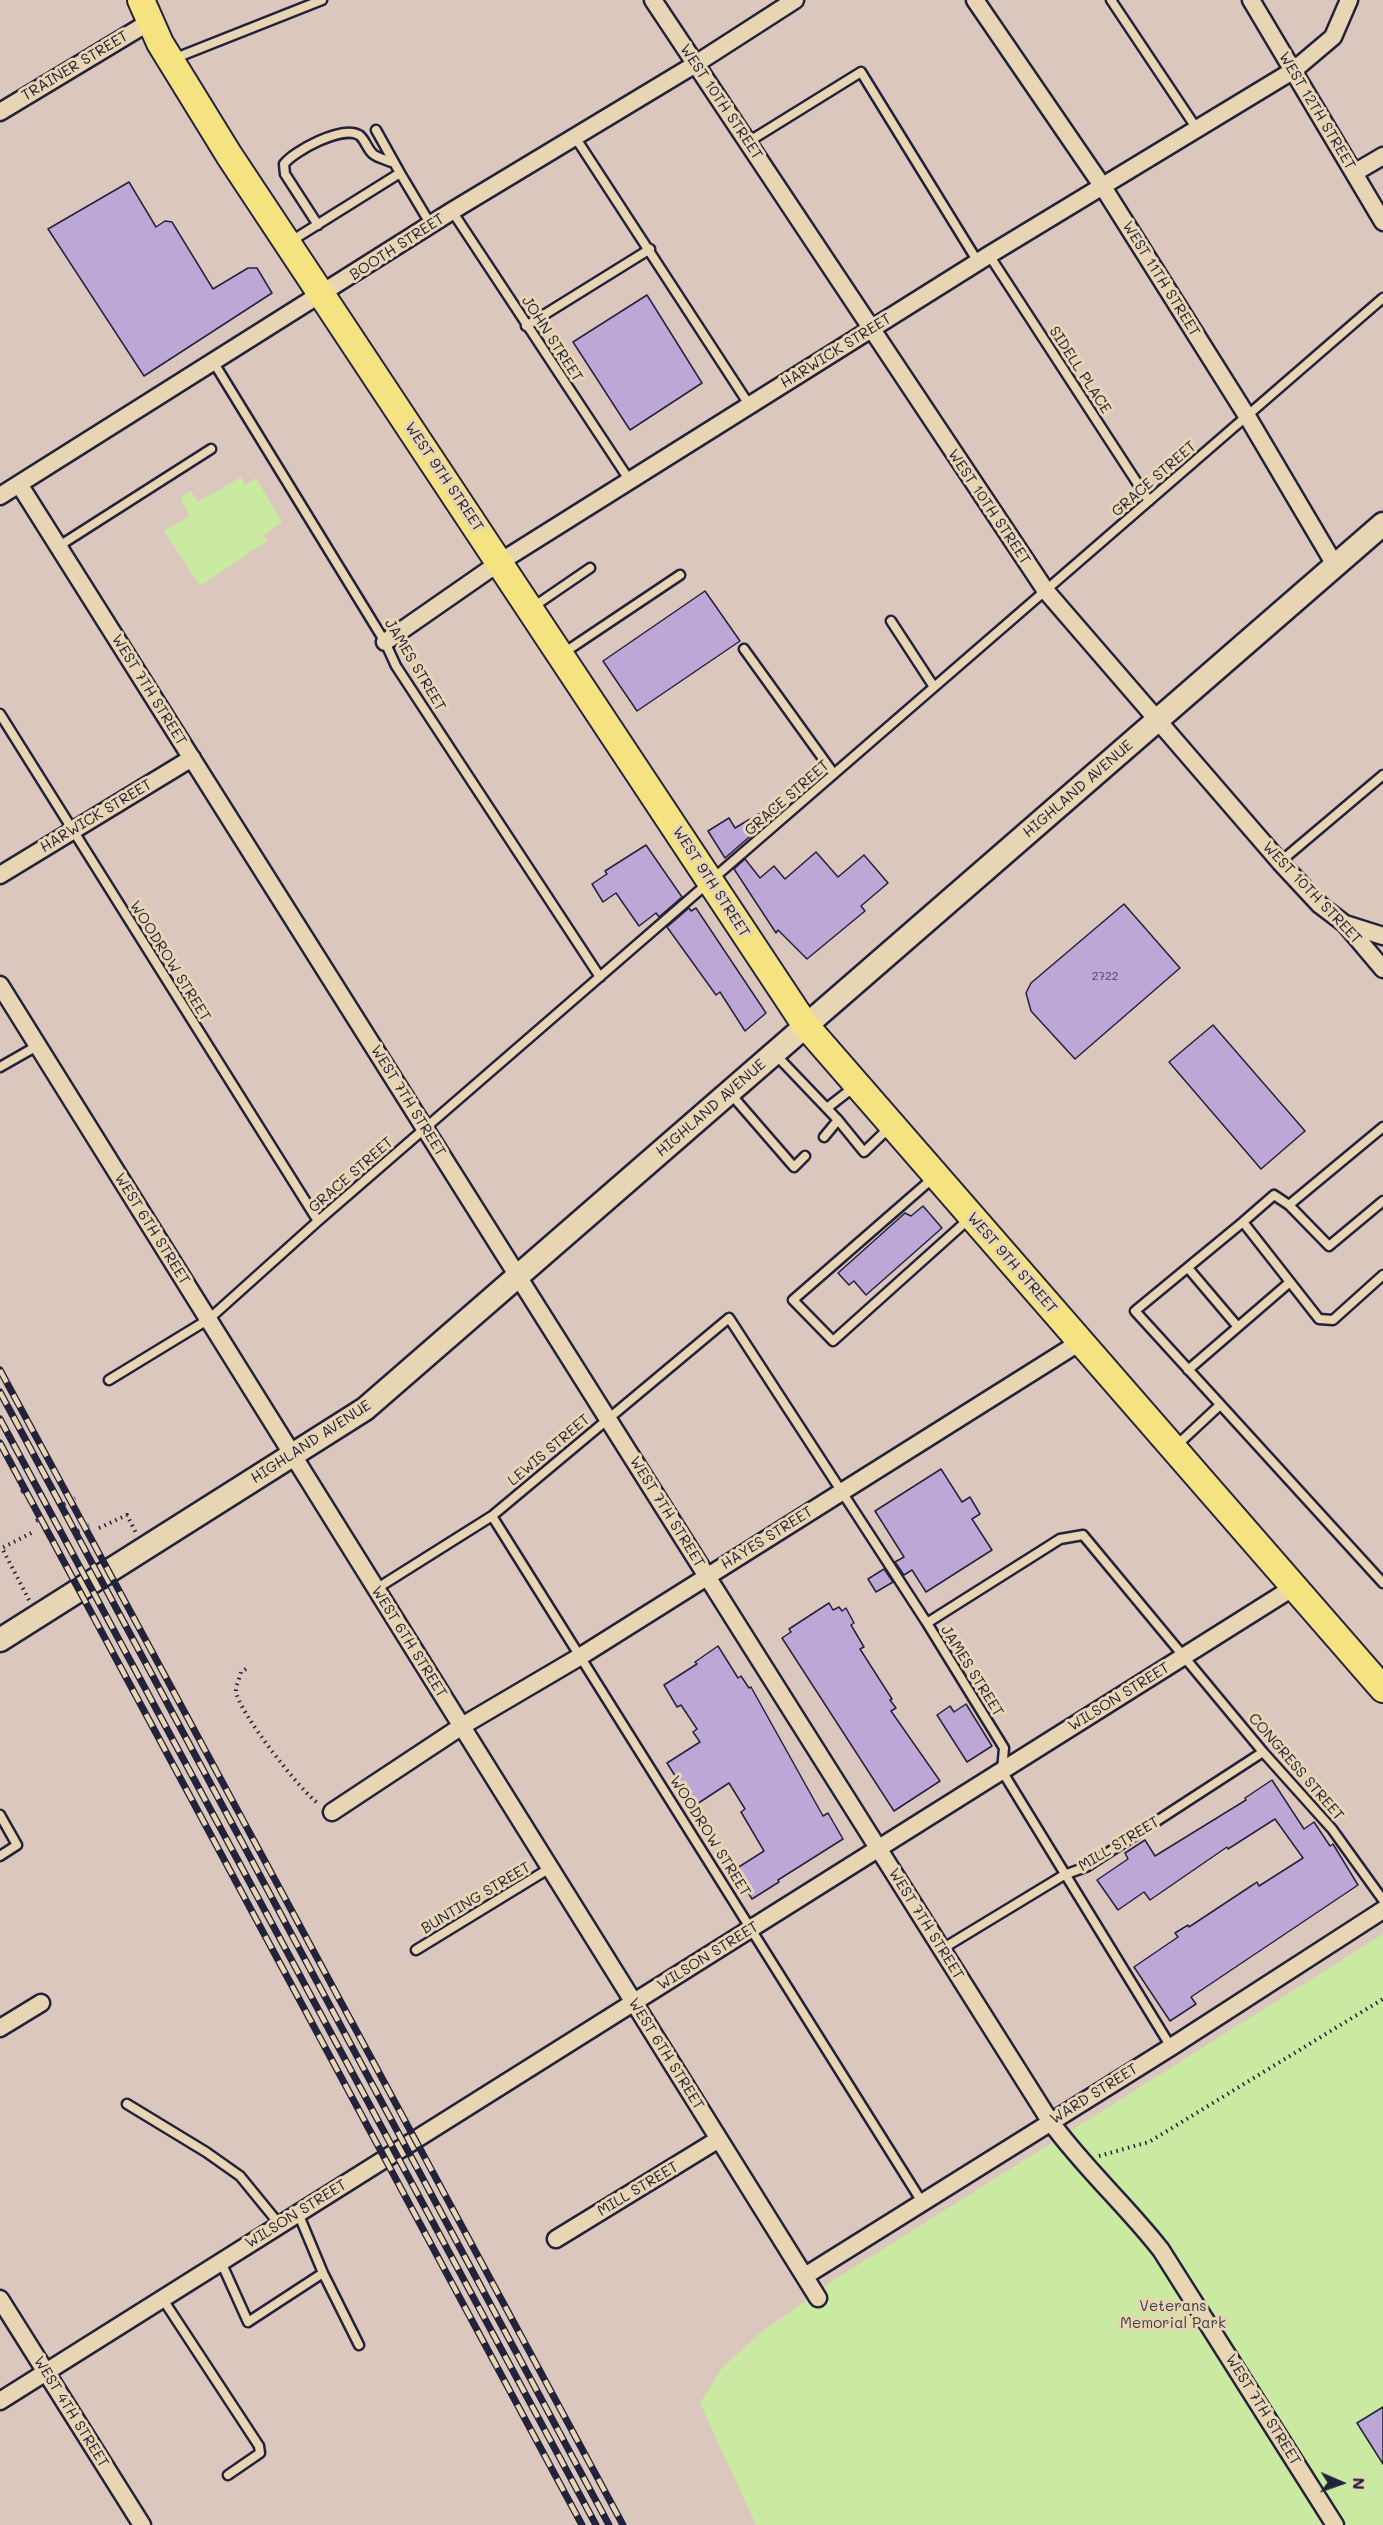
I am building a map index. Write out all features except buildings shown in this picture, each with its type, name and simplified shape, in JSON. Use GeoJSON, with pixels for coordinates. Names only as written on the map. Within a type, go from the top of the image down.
{"type":"FeatureCollection","features":[{"type":"Feature","properties":{"kind":"main road","name":"WEST 9TH STREET"},"geometry":{"type":"LineString","coordinates":[[146,10],[170,60],[288,243],[806,1026],[1383,1689]]}},
{"type":"Feature","properties":{"kind":"main road","name":"HIGHLAND AVENUE"},"geometry":{"type":"LineString","coordinates":[[0,1639],[365,1409],[1383,524]]}},
{"type":"Feature","properties":{"kind":"street","name":"WEST 10TH STREET"},"geometry":{"type":"LineString","coordinates":[[653,0],[870,330],[1046,591],[1280,862],[1320,905],[1345,924],[1383,969]]}},
{"type":"Feature","properties":{"kind":"street","name":"BOOTH STREET"},"geometry":{"type":"LineString","coordinates":[[0,496],[452,211],[795,0]]}},
{"type":"Feature","properties":{"kind":"street","name":"WEST 11TH STREET"},"geometry":{"type":"LineString","coordinates":[[975,0],[1103,187],[1247,416],[1335,565]]}},
{"type":"Feature","properties":{"kind":"street","name":"WEST 12TH STREET"},"geometry":{"type":"LineString","coordinates":[[1251,0],[1383,222]]}},
{"type":"Feature","properties":{"kind":"street","name":"HARWICK STREET"},"geometry":{"type":"LineString","coordinates":[[386,642],[500,562],[984,258],[1293,70],[1333,36],[1349,0]]}},
{"type":"Feature","properties":{"kind":"street","name":"TRAINER STREET"},"geometry":{"type":"LineString","coordinates":[[0,112],[146,10]]}},
{"type":"Feature","properties":{"kind":"street"},"geometry":{"type":"LineString","coordinates":[[1354,173],[1383,156]]}},
{"type":"Feature","properties":{"kind":"street","name":"WEST 7TH STREET"},"geometry":{"type":"LineString","coordinates":[[19,484],[1050,2121],[1083,2164],[1141,2224],[1161,2250],[1335,2525]]}},
{"type":"Feature","properties":{"kind":"street","name":"HARWICK STREET"},"geometry":{"type":"LineString","coordinates":[[0,875],[192,758]]}},
{"type":"Feature","properties":{"kind":"street"},"geometry":{"type":"LineString","coordinates":[[1345,924],[1383,936]]}},
{"type":"Feature","properties":{"kind":"street","name":"WEST 6TH STREET"},"geometry":{"type":"LineString","coordinates":[[0,986],[818,2298]]}},
{"type":"Feature","properties":{"kind":"street","name":"HAYES STREET"},"geometry":{"type":"LineString","coordinates":[[332,1812],[462,1726],[581,1656],[1080,1342]]}},
{"type":"Feature","properties":{"kind":"street","name":"WILSON STREET"},"geometry":{"type":"LineString","coordinates":[[0,2401],[1294,1587]]}},
{"type":"Feature","properties":{"kind":"street","name":"WARD STREET"},"geometry":{"type":"LineString","coordinates":[[805,2276],[1171,2047],[1383,1910]]}},
{"type":"Feature","properties":{"kind":"street"},"geometry":{"type":"LineString","coordinates":[[0,2028],[41,2003]]}},
{"type":"Feature","properties":{"kind":"street","name":"MILL STREET"},"geometry":{"type":"LineString","coordinates":[[556,2239],[719,2139]]}},
{"type":"Feature","properties":{"kind":"street","name":"WEST 4TH STREET"},"geometry":{"type":"LineString","coordinates":[[0,2299],[142,2525]]}},
{"type":"Feature","properties":{"kind":"lane"},"geometry":{"type":"LineString","coordinates":[[170,60],[322,0]]}},
{"type":"Feature","properties":{"kind":"lane"},"geometry":{"type":"LineString","coordinates":[[1111,0],[1197,129]]}},
{"type":"Feature","properties":{"kind":"lane","name":"SIDELL PLACE"},"geometry":{"type":"LineString","coordinates":[[748,142],[861,72],[1149,501]]}},
{"type":"Feature","properties":{"kind":"lane"},"geometry":{"type":"LineString","coordinates":[[376,130],[431,225]]}},
{"type":"Feature","properties":{"kind":"lane"},"geometry":{"type":"LineString","coordinates":[[318,225],[285,174],[284,164],[290,156],[336,134],[349,131],[360,136],[374,155],[394,163]]}},
{"type":"Feature","properties":{"kind":"lane"},"geometry":{"type":"LineString","coordinates":[[575,137],[750,406]]}},
{"type":"Feature","properties":{"kind":"lane"},"geometry":{"type":"LineString","coordinates":[[288,243],[400,173]]}},
{"type":"Feature","properties":{"kind":"lane","name":"JOHN STREET"},"geometry":{"type":"LineString","coordinates":[[452,211],[630,482]]}},
{"type":"Feature","properties":{"kind":"lane"},"geometry":{"type":"LineString","coordinates":[[526,326],[650,249]]}},
{"type":"Feature","properties":{"kind":"lane","name":"GRACE STREET"},"geometry":{"type":"LineString","coordinates":[[109,1380],[209,1319],[318,1221],[1383,298]]}},
{"type":"Feature","properties":{"kind":"lane","name":"JAMES STREET"},"geometry":{"type":"LineString","coordinates":[[214,363],[386,642],[396,666],[600,977]]}},
{"type":"Feature","properties":{"kind":"lane"},"geometry":{"type":"LineString","coordinates":[[58,546],[211,449]]}},
{"type":"Feature","properties":{"kind":"lane"},"geometry":{"type":"LineString","coordinates":[[531,608],[590,568]]}},
{"type":"Feature","properties":{"kind":"lane"},"geometry":{"type":"LineString","coordinates":[[561,655],[680,575]]}},
{"type":"Feature","properties":{"kind":"lane"},"geometry":{"type":"LineString","coordinates":[[891,621],[934,687]]}},
{"type":"Feature","properties":{"kind":"lane"},"geometry":{"type":"LineString","coordinates":[[744,649],[834,774]]}},
{"type":"Feature","properties":{"kind":"lane","name":"WOODROW STREET"},"geometry":{"type":"LineString","coordinates":[[0,714],[318,1221]]}},
{"type":"Feature","properties":{"kind":"lane"},"geometry":{"type":"LineString","coordinates":[[1280,862],[1383,776]]}},
{"type":"Feature","properties":{"kind":"lane"},"geometry":{"type":"LineString","coordinates":[[0,1067],[38,1046]]}},
{"type":"Feature","properties":{"kind":"lane"},"geometry":{"type":"LineString","coordinates":[[774,1053],[838,1120],[864,1152],[892,1125]]}},
{"type":"Feature","properties":{"kind":"lane"},"geometry":{"type":"LineString","coordinates":[[827,1108],[857,1085]]}},
{"type":"Feature","properties":{"kind":"lane"},"geometry":{"type":"LineString","coordinates":[[729,1092],[794,1167],[805,1156]]}},
{"type":"Feature","properties":{"kind":"lane"},"geometry":{"type":"LineString","coordinates":[[824,1137],[838,1120]]}},
{"type":"Feature","properties":{"kind":"lane"},"geometry":{"type":"LineString","coordinates":[[1289,1205],[1383,1127]]}},
{"type":"Feature","properties":{"kind":"lane"},"geometry":{"type":"LineString","coordinates":[[936,1176],[793,1300],[833,1341],[972,1217]]}},
{"type":"Feature","properties":{"kind":"lane"},"geometry":{"type":"LineString","coordinates":[[1383,1201],[1329,1246],[1289,1205],[1274,1195],[1135,1311],[1383,1583]]}},
{"type":"Feature","properties":{"kind":"lane"},"geometry":{"type":"LineString","coordinates":[[1244,1222],[1319,1319],[1333,1320],[1383,1275]]}},
{"type":"Feature","properties":{"kind":"lane"},"geometry":{"type":"LineString","coordinates":[[1188,1268],[1238,1327]]}},
{"type":"Feature","properties":{"kind":"lane"},"geometry":{"type":"LineString","coordinates":[[1188,1370],[1290,1282]]}},
{"type":"Feature","properties":{"kind":"lane","name":"JAMES STREET"},"geometry":{"type":"LineString","coordinates":[[729,1318],[842,1490],[1004,1748],[1002,1771],[1171,2047]]}},
{"type":"Feature","properties":{"kind":"lane","name":"LEWIS STREET"},"geometry":{"type":"LineString","coordinates":[[376,1589],[492,1516],[729,1318]]}},
{"type":"Feature","properties":{"kind":"lane"},"geometry":{"type":"LineString","coordinates":[[1174,1449],[1220,1405]]}},
{"type":"Feature","properties":{"kind":"lane","name":"WOODROW STREET"},"geometry":{"type":"LineString","coordinates":[[492,1516],[922,2202]]}},
{"type":"Feature","properties":{"kind":"lane","name":"CONGRESS STREET"},"geometry":{"type":"LineString","coordinates":[[927,1623],[1060,1539],[1083,1535],[1185,1655],[1263,1752],[1332,1828],[1383,1900]]}},
{"type":"Feature","properties":{"kind":"lane","name":"MILL STREET"},"geometry":{"type":"LineString","coordinates":[[942,1950],[1064,1875],[1086,1867],[1263,1752]]}},
{"type":"Feature","properties":{"kind":"lane"},"geometry":{"type":"LineString","coordinates":[[0,1815],[17,1845],[0,1856]]}},
{"type":"Feature","properties":{"kind":"lane","name":"BUNTING STREET"},"geometry":{"type":"LineString","coordinates":[[416,1950],[550,1868]]}},
{"type":"Feature","properties":{"kind":"lane"},"geometry":{"type":"LineString","coordinates":[[128,2104],[206,2152],[240,2176],[280,2224]]}},
{"type":"Feature","properties":{"kind":"lane"},"geometry":{"type":"LineString","coordinates":[[298,2213],[323,2273],[359,2345]]}},
{"type":"Feature","properties":{"kind":"lane"},"geometry":{"type":"LineString","coordinates":[[220,2262],[248,2322],[323,2273]]}},
{"type":"Feature","properties":{"kind":"lane"},"geometry":{"type":"LineString","coordinates":[[162,2298],[258,2446],[260,2453],[256,2457],[228,2475]]}},
{"type":"Feature","properties":{"kind":"path"},"geometry":{"type":"LineString","coordinates":[[21,1492],[30,1488]]}},
{"type":"Feature","properties":{"kind":"path"},"geometry":{"type":"LineString","coordinates":[[64,1504],[75,1498]]}},
{"type":"Feature","properties":{"kind":"path"},"geometry":{"type":"LineString","coordinates":[[99,1528],[127,1515],[145,1549]]}},
{"type":"Feature","properties":{"kind":"path"},"geometry":{"type":"LineString","coordinates":[[36,1521],[46,1516]]}},
{"type":"Feature","properties":{"kind":"path"},"geometry":{"type":"LineString","coordinates":[[78,1531],[89,1525]]}},
{"type":"Feature","properties":{"kind":"path"},"geometry":{"type":"LineString","coordinates":[[34,1531],[2,1548],[38,1616]]}},
{"type":"Feature","properties":{"kind":"path"},"geometry":{"type":"LineString","coordinates":[[246,1669],[241,1672],[236,1691],[244,1710],[288,1774],[312,1800],[332,1812]]}},
{"type":"Feature","properties":{"kind":"path"},"geometry":{"type":"LineString","coordinates":[[1083,2164],[1103,2154],[1149,2142],[1383,1999]]}},
{"type":"Feature","properties":{"kind":"green space"},"geometry":{"type":"Polygon","coordinates":[[[241,477],[245,485],[256,478],[282,522],[264,535],[267,541],[200,586],[164,531],[190,516],[180,498],[191,491],[198,502],[241,477]]]}},
{"type":"Feature","properties":{"kind":"green space","name":"Veterans Memorial Park"},"geometry":{"type":"Polygon","coordinates":[[[1383,1934],[1383,2525],[756,2525],[700,2403],[722,2368],[759,2334],[837,2278],[1383,1934]]]}},
{"type":"Feature","properties":{"kind":"railway"},"geometry":{"type":"LineString","coordinates":[[0,1370],[623,2525]]}},
{"type":"Feature","properties":{"kind":"railway"},"geometry":{"type":"LineString","coordinates":[[0,1392],[609,2525]]}},
{"type":"Feature","properties":{"kind":"railway"},"geometry":{"type":"LineString","coordinates":[[0,1419],[596,2525]]}},
{"type":"Feature","properties":{"kind":"railway"},"geometry":{"type":"LineString","coordinates":[[0,1443],[582,2525]]}}]}
